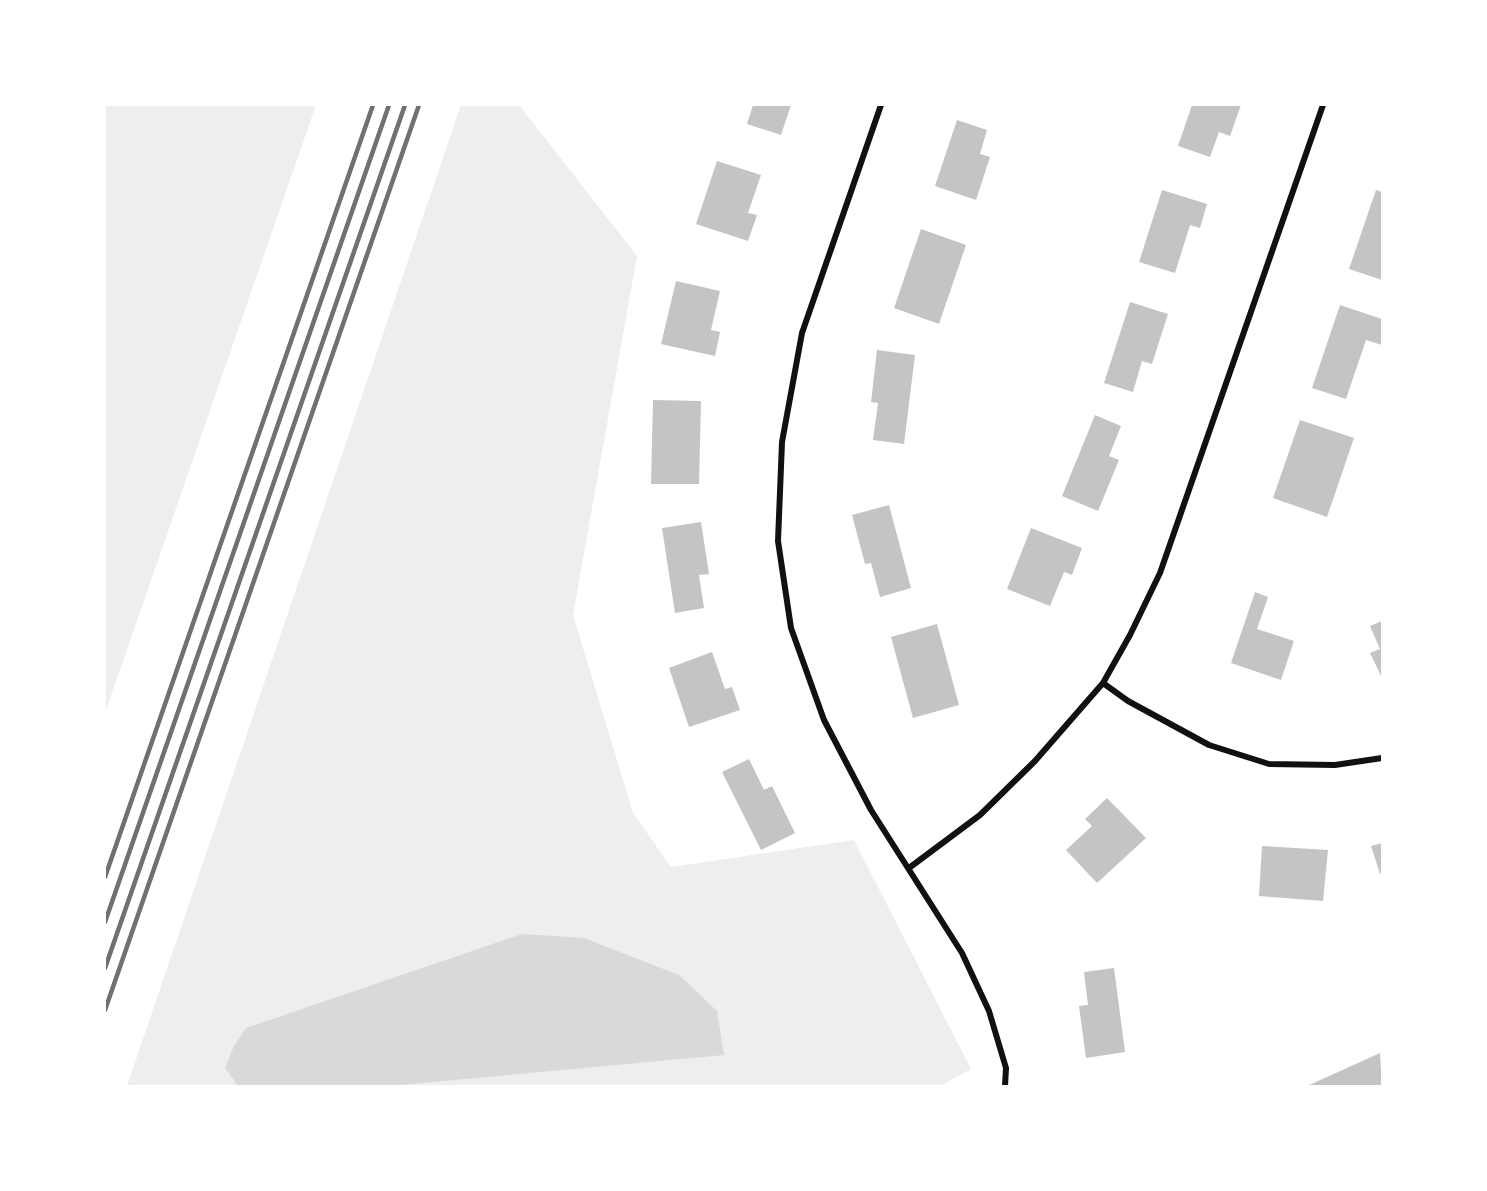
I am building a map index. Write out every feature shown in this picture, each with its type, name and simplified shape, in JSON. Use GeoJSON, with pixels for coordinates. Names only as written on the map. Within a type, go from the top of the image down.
{"type":"FeatureCollection","features":[{"type":"Feature","properties":{"kind":"street"},"geometry":{"type":"LineString","coordinates":[[881,105],[802,333],[782,442],[778,541],[791,628],[825,720],[871,810],[962,953],[989,1011],[1006,1068],[1005,1086]]}},
{"type":"Feature","properties":{"kind":"street"},"geometry":{"type":"LineString","coordinates":[[909,868],[980,815],[1035,761],[1103,683],[1130,635],[1160,573],[1323,105]]}},
{"type":"Feature","properties":{"kind":"street"},"geometry":{"type":"LineString","coordinates":[[1103,683],[1128,700],[1209,745],[1269,764],[1335,765],[1382,758]]}},
{"type":"Feature","properties":{"kind":"shaded area"},"geometry":{"type":"Polygon","coordinates":[[[105,105],[316,105],[105,713],[105,105]]]}},
{"type":"Feature","properties":{"kind":"shaded area"},"geometry":{"type":"Polygon","coordinates":[[[461,105],[519,105],[637,256],[573,615],[633,813],[671,867],[854,840],[971,1069],[940,1086],[127,1086],[461,105]]]}},
{"type":"Feature","properties":{"kind":"shaded area"},"geometry":{"type":"Polygon","coordinates":[[[522,934],[584,938],[679,975],[717,1011],[724,1055],[390,1086],[238,1086],[225,1068],[234,1046],[246,1028],[522,934]]]}},
{"type":"Feature","properties":{"kind":"building"},"geometry":{"type":"Polygon","coordinates":[[[753,105],[791,105],[781,135],[747,124],[753,105]]]}},
{"type":"Feature","properties":{"kind":"building"},"geometry":{"type":"Polygon","coordinates":[[[1192,105],[1241,105],[1230,136],[1219,132],[1210,157],[1178,146],[1192,105]]]}},
{"type":"Feature","properties":{"kind":"building"},"geometry":{"type":"Polygon","coordinates":[[[957,120],[987,130],[980,154],[990,157],[976,200],[935,186],[957,120]]]}},
{"type":"Feature","properties":{"kind":"building"},"geometry":{"type":"Polygon","coordinates":[[[717,161],[761,175],[748,213],[757,215],[748,241],[696,224],[717,161]]]}},
{"type":"Feature","properties":{"kind":"building"},"geometry":{"type":"Polygon","coordinates":[[[1162,190],[1207,204],[1200,228],[1190,225],[1175,273],[1139,262],[1162,190]]]}},
{"type":"Feature","properties":{"kind":"building"},"geometry":{"type":"Polygon","coordinates":[[[1376,190],[1382,192],[1382,280],[1349,269],[1376,190]]]}},
{"type":"Feature","properties":{"kind":"building"},"geometry":{"type":"Polygon","coordinates":[[[921,229],[966,245],[939,324],[894,308],[921,229]]]}},
{"type":"Feature","properties":{"kind":"building"},"geometry":{"type":"Polygon","coordinates":[[[676,281],[720,291],[711,330],[720,332],[715,356],[661,344],[676,281]]]}},
{"type":"Feature","properties":{"kind":"building"},"geometry":{"type":"Polygon","coordinates":[[[1130,302],[1168,314],[1152,364],[1142,361],[1133,392],[1104,383],[1130,302]]]}},
{"type":"Feature","properties":{"kind":"building"},"geometry":{"type":"Polygon","coordinates":[[[1340,305],[1382,319],[1382,345],[1366,340],[1346,399],[1312,388],[1340,305]]]}},
{"type":"Feature","properties":{"kind":"building"},"geometry":{"type":"Polygon","coordinates":[[[877,350],[915,355],[904,444],[873,440],[878,403],[871,402],[877,350]]]}},
{"type":"Feature","properties":{"kind":"building"},"geometry":{"type":"Polygon","coordinates":[[[653,400],[701,401],[699,484],[651,484],[653,400]]]}},
{"type":"Feature","properties":{"kind":"building"},"geometry":{"type":"Polygon","coordinates":[[[1095,415],[1121,426],[1109,456],[1119,460],[1098,511],[1062,496],[1095,415]]]}},
{"type":"Feature","properties":{"kind":"building"},"geometry":{"type":"Polygon","coordinates":[[[1300,420],[1354,438],[1327,517],[1273,498],[1300,420]]]}},
{"type":"Feature","properties":{"kind":"building"},"geometry":{"type":"Polygon","coordinates":[[[889,505],[911,588],[880,597],[871,563],[865,564],[852,515],[889,505]]]}},
{"type":"Feature","properties":{"kind":"building"},"geometry":{"type":"Polygon","coordinates":[[[701,522],[709,574],[699,575],[704,608],[675,613],[662,528],[701,522]]]}},
{"type":"Feature","properties":{"kind":"building"},"geometry":{"type":"Polygon","coordinates":[[[1031,528],[1082,548],[1072,575],[1064,572],[1050,606],[1007,589],[1031,528]]]}},
{"type":"Feature","properties":{"kind":"building"},"geometry":{"type":"Polygon","coordinates":[[[1255,592],[1268,597],[1257,629],[1294,641],[1281,680],[1231,663],[1255,592]]]}},
{"type":"Feature","properties":{"kind":"building"},"geometry":{"type":"Polygon","coordinates":[[[1382,621],[1382,678],[1370,653],[1380,649],[1370,626],[1382,621]]]}},
{"type":"Feature","properties":{"kind":"building"},"geometry":{"type":"Polygon","coordinates":[[[937,624],[959,705],[913,718],[891,637],[937,624]]]}},
{"type":"Feature","properties":{"kind":"building"},"geometry":{"type":"Polygon","coordinates":[[[712,652],[725,689],[732,687],[740,710],[689,727],[669,668],[712,652]]]}},
{"type":"Feature","properties":{"kind":"building"},"geometry":{"type":"Polygon","coordinates":[[[749,759],[764,790],[772,786],[795,833],[761,850],[722,772],[749,759]]]}},
{"type":"Feature","properties":{"kind":"building"},"geometry":{"type":"Polygon","coordinates":[[[1107,798],[1146,838],[1097,883],[1066,850],[1092,826],[1085,819],[1107,798]]]}},
{"type":"Feature","properties":{"kind":"building"},"geometry":{"type":"Polygon","coordinates":[[[1382,843],[1382,873],[1380,874],[1371,846],[1382,843]]]}},
{"type":"Feature","properties":{"kind":"building"},"geometry":{"type":"Polygon","coordinates":[[[1262,846],[1328,850],[1323,901],[1259,896],[1262,846]]]}},
{"type":"Feature","properties":{"kind":"building"},"geometry":{"type":"Polygon","coordinates":[[[1114,968],[1125,1052],[1086,1058],[1079,1006],[1088,1005],[1084,972],[1114,968]]]}},
{"type":"Feature","properties":{"kind":"building"},"geometry":{"type":"Polygon","coordinates":[[[1380,1053],[1382,1086],[1307,1086],[1380,1053]]]}},
{"type":"Feature","properties":{"kind":"railway"},"geometry":{"type":"LineString","coordinates":[[105,877],[373,105]]}},
{"type":"Feature","properties":{"kind":"railway"},"geometry":{"type":"LineString","coordinates":[[105,922],[389,105]]}},
{"type":"Feature","properties":{"kind":"railway"},"geometry":{"type":"LineString","coordinates":[[105,968],[405,105]]}},
{"type":"Feature","properties":{"kind":"railway"},"geometry":{"type":"LineString","coordinates":[[105,1010],[419,105]]}}]}
